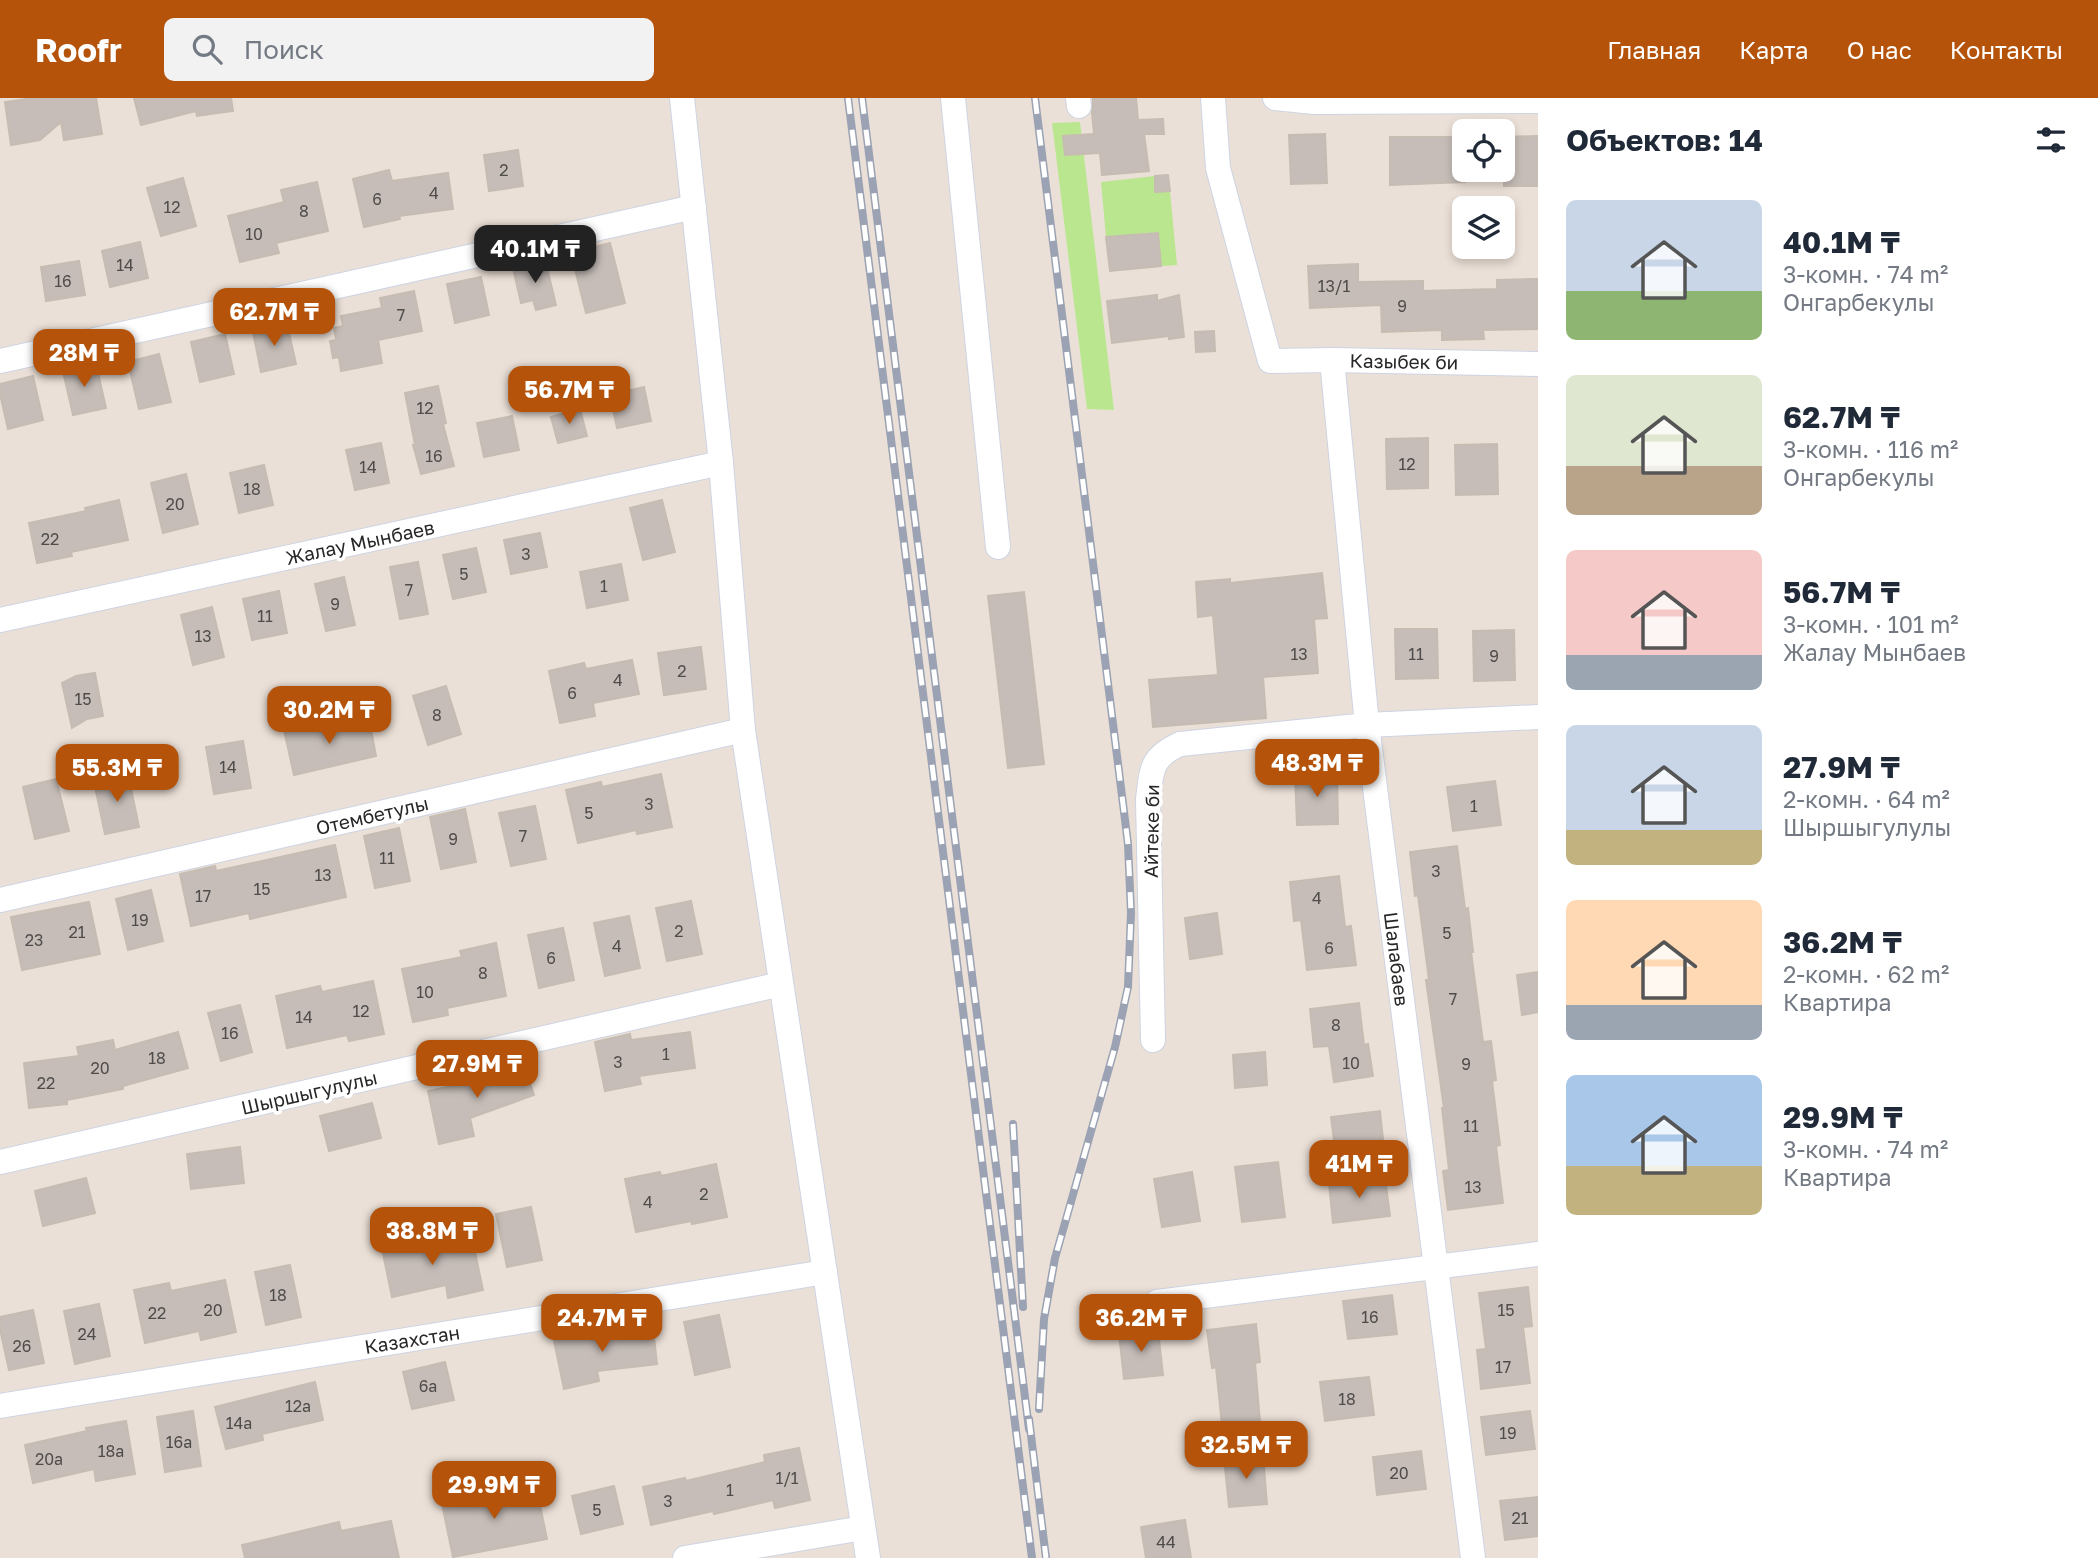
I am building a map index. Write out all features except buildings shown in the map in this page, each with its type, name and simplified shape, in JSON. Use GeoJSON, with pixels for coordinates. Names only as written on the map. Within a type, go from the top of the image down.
{"type":"FeatureCollection","features":[{"type":"Feature","properties":{"kind":"street"},"geometry":{"type":"LineString","coordinates":[[682,98],[721,463],[743,730],[868,1558]]}},
{"type":"Feature","properties":{"kind":"street"},"geometry":{"type":"LineString","coordinates":[[953,98],[998,547]]}},
{"type":"Feature","properties":{"kind":"street","name":"Казыбек би"},"geometry":{"type":"LineString","coordinates":[[1213,98],[1218,168],[1270,361],[1538,364]]}},
{"type":"Feature","properties":{"kind":"street"},"geometry":{"type":"LineString","coordinates":[[1275,98],[1314,102],[1538,101]]}},
{"type":"Feature","properties":{"kind":"street"},"geometry":{"type":"LineString","coordinates":[[0,361],[694,207]]}},
{"type":"Feature","properties":{"kind":"street","name":"Шалабаев"},"geometry":{"type":"LineString","coordinates":[[1332,360],[1367,726],[1473,1558]]}},
{"type":"Feature","properties":{"kind":"street","name":"Жалау Мынбаев"},"geometry":{"type":"LineString","coordinates":[[0,620],[721,463]]}},
{"type":"Feature","properties":{"kind":"street","name":"Айтеке би"},"geometry":{"type":"LineString","coordinates":[[1153,1040],[1148,799],[1152,771],[1161,753],[1180,744],[1367,726],[1538,717]]}},
{"type":"Feature","properties":{"kind":"street","name":"Отембетулы"},"geometry":{"type":"LineString","coordinates":[[0,900],[743,730]]}},
{"type":"Feature","properties":{"kind":"street","name":"Шыршыгулулы"},"geometry":{"type":"LineString","coordinates":[[0,1163],[782,984]]}},
{"type":"Feature","properties":{"kind":"street"},"geometry":{"type":"LineString","coordinates":[[1157,1302],[1538,1254]]}},
{"type":"Feature","properties":{"kind":"street","name":"Казахстан"},"geometry":{"type":"LineString","coordinates":[[0,1406],[825,1272]]}},
{"type":"Feature","properties":{"kind":"street"},"geometry":{"type":"LineString","coordinates":[[685,1558],[863,1528]]}},
{"type":"Feature","properties":{"kind":"green space"},"geometry":{"type":"Polygon","coordinates":[[[1080,122],[1114,410],[1087,409],[1052,123],[1080,122]]]}},
{"type":"Feature","properties":{"kind":"green space"},"geometry":{"type":"Polygon","coordinates":[[[1155,176],[1156,191],[1170,191],[1177,265],[1161,266],[1158,233],[1106,237],[1101,182],[1155,176]]]}},
{"type":"Feature","properties":{"kind":"railway"},"geometry":{"type":"LineString","coordinates":[[848,98],[1032,1558]]}},
{"type":"Feature","properties":{"kind":"railway"},"geometry":{"type":"LineString","coordinates":[[862,98],[1029,1429]]}},
{"type":"Feature","properties":{"kind":"railway"},"geometry":{"type":"LineString","coordinates":[[1035,98],[1128,844],[1131,913],[1128,987],[1115,1047],[1055,1258],[1044,1319],[1039,1409]]}},
{"type":"Feature","properties":{"kind":"railway"},"geometry":{"type":"LineString","coordinates":[[1013,1124],[1023,1307]]}},
{"type":"Feature","properties":{"kind":"railway"},"geometry":{"type":"LineString","coordinates":[[1029,1419],[1046,1558]]}}]}
